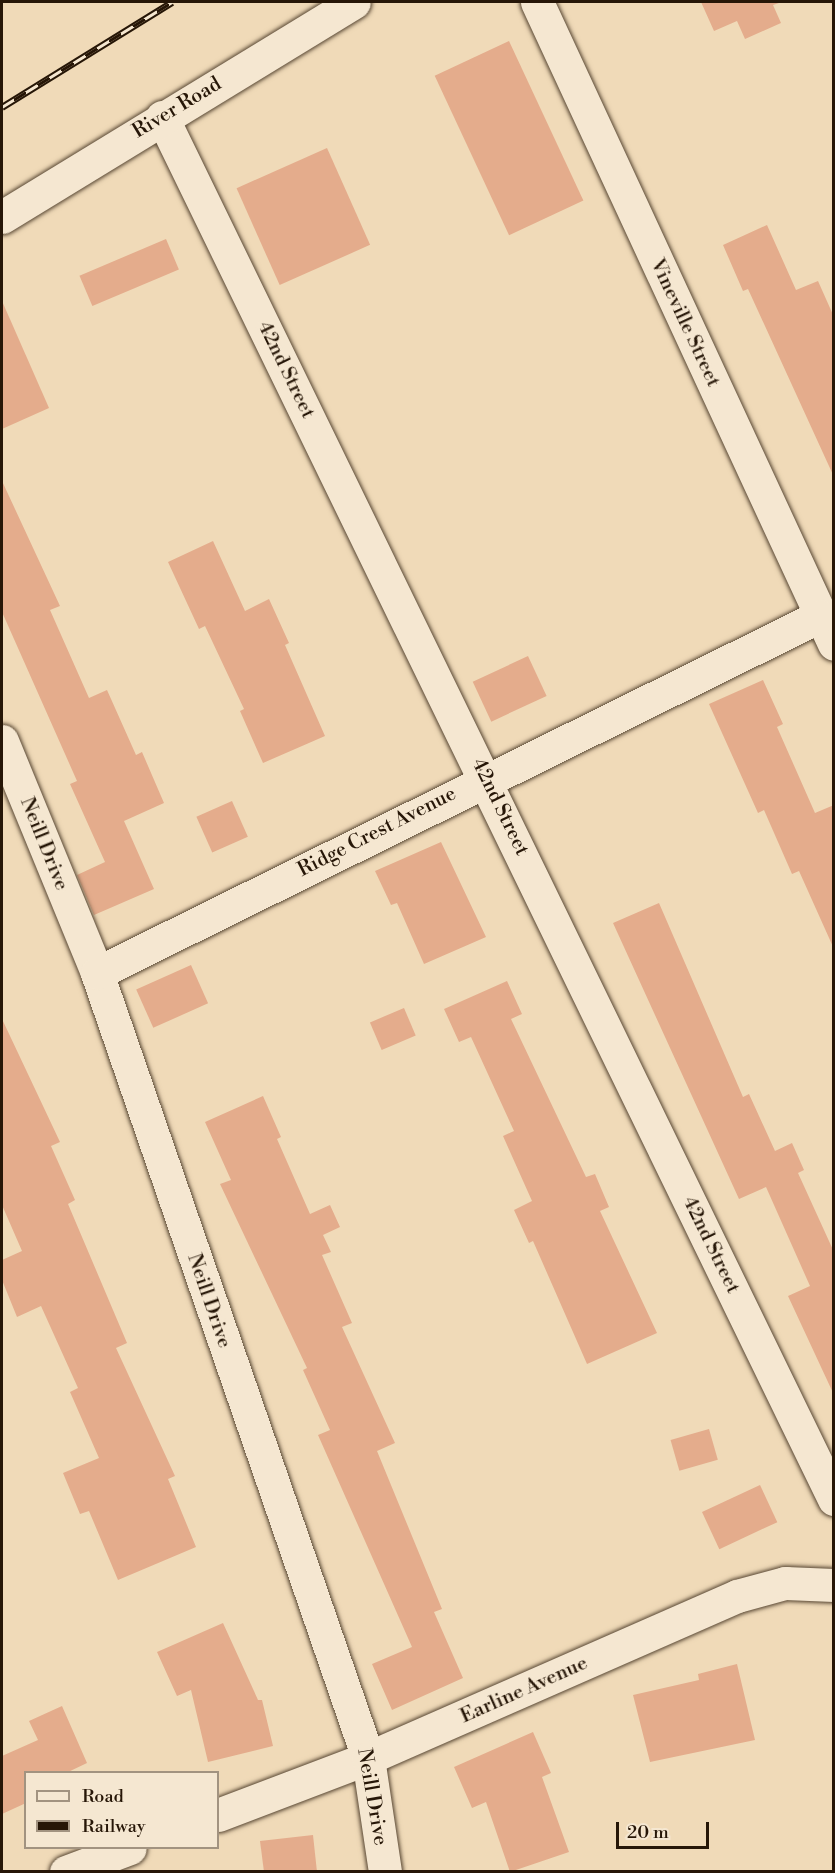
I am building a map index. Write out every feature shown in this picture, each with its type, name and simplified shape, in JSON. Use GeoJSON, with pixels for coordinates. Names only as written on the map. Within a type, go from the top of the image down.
{"type":"FeatureCollection","features":[{"type":"Feature","properties":{"kind":"street","name":"River Road"},"geometry":{"type":"LineString","coordinates":[[2,217],[162,117],[354,2]]}},
{"type":"Feature","properties":{"kind":"street","name":"Vineville Street"},"geometry":{"type":"LineString","coordinates":[[537,2],[827,630]]}},
{"type":"Feature","properties":{"kind":"street","name":"42nd Street"},"geometry":{"type":"LineString","coordinates":[[162,117],[486,778],[834,1498]]}},
{"type":"Feature","properties":{"kind":"street","name":"Ridge Crest Avenue"},"geometry":{"type":"LineString","coordinates":[[97,973],[486,778],[827,630]]}},
{"type":"Feature","properties":{"kind":"street","name":"Neill Drive"},"geometry":{"type":"LineString","coordinates":[[2,741],[97,973],[368,1758],[385,1872]]}},
{"type":"Feature","properties":{"kind":"street","name":"Earline Avenue"},"geometry":{"type":"LineString","coordinates":[[219,1815],[368,1758],[737,1596],[785,1583],[834,1585]]}},
{"type":"Feature","properties":{"kind":"street"},"geometry":{"type":"LineString","coordinates":[[66,1872],[127,1849]]}},
{"type":"Feature","properties":{"kind":"building"},"geometry":{"type":"Polygon","coordinates":[[[701,2],[782,2],[773,5],[781,23],[745,39],[737,21],[714,31],[701,2]]]}},
{"type":"Feature","properties":{"kind":"building"},"geometry":{"type":"Polygon","coordinates":[[[509,41],[583,201],[509,235],[435,76],[509,41]]]}},
{"type":"Feature","properties":{"kind":"building"},"geometry":{"type":"Polygon","coordinates":[[[327,148],[370,245],[280,285],[237,188],[327,148]]]}},
{"type":"Feature","properties":{"kind":"building"},"geometry":{"type":"Polygon","coordinates":[[[767,225],[796,290],[818,281],[834,317],[834,477],[748,289],[743,291],[723,245],[767,225]]]}},
{"type":"Feature","properties":{"kind":"building"},"geometry":{"type":"Polygon","coordinates":[[[166,239],[179,269],[92,306],[79,276],[166,239]]]}},
{"type":"Feature","properties":{"kind":"building"},"geometry":{"type":"Polygon","coordinates":[[[2,301],[49,408],[2,429],[2,301]]]}},
{"type":"Feature","properties":{"kind":"building"},"geometry":{"type":"Polygon","coordinates":[[[2,481],[60,606],[50,610],[89,698],[107,690],[136,755],[142,752],[164,803],[124,821],[154,889],[94,915],[77,875],[105,862],[70,784],[77,781],[2,612],[2,481]]]}},
{"type":"Feature","properties":{"kind":"building"},"geometry":{"type":"Polygon","coordinates":[[[213,541],[245,611],[269,599],[289,643],[285,645],[325,736],[263,763],[240,711],[244,709],[205,626],[199,629],[168,562],[213,541]]]}},
{"type":"Feature","properties":{"kind":"building"},"geometry":{"type":"Polygon","coordinates":[[[528,656],[547,696],[491,722],[473,682],[528,656]]]}},
{"type":"Feature","properties":{"kind":"building"},"geometry":{"type":"Polygon","coordinates":[[[763,680],[783,724],[777,727],[815,813],[834,805],[834,949],[799,871],[792,874],[764,810],[758,813],[709,704],[763,680]]]}},
{"type":"Feature","properties":{"kind":"building"},"geometry":{"type":"Polygon","coordinates":[[[232,801],[248,837],[212,852],[196,817],[232,801]]]}},
{"type":"Feature","properties":{"kind":"building"},"geometry":{"type":"Polygon","coordinates":[[[441,842],[486,937],[424,964],[397,903],[391,905],[375,871],[441,842]]]}},
{"type":"Feature","properties":{"kind":"building"},"geometry":{"type":"Polygon","coordinates":[[[659,903],[743,1097],[749,1094],[775,1151],[792,1143],[804,1170],[798,1173],[834,1252],[834,1395],[788,1296],[810,1286],[766,1187],[739,1199],[613,923],[659,903]]]}},
{"type":"Feature","properties":{"kind":"building"},"geometry":{"type":"Polygon","coordinates":[[[191,965],[208,1003],[153,1028],[136,989],[191,965]]]}},
{"type":"Feature","properties":{"kind":"building"},"geometry":{"type":"Polygon","coordinates":[[[507,981],[522,1014],[511,1019],[586,1177],[595,1174],[609,1207],[600,1211],[657,1333],[587,1364],[533,1241],[529,1243],[514,1210],[532,1201],[503,1136],[514,1131],[471,1037],[459,1042],[444,1009],[507,981]]]}},
{"type":"Feature","properties":{"kind":"building"},"geometry":{"type":"Polygon","coordinates":[[[404,1008],[416,1036],[382,1050],[370,1022],[404,1008]]]}},
{"type":"Feature","properties":{"kind":"building"},"geometry":{"type":"Polygon","coordinates":[[[2,1019],[60,1142],[51,1146],[75,1200],[68,1204],[127,1343],[116,1348],[175,1476],[168,1479],[196,1547],[118,1580],[89,1511],[80,1514],[63,1473],[99,1458],[70,1392],[78,1388],[41,1306],[17,1317],[2,1280],[2,1260],[22,1251],[2,1205],[2,1019]]]}},
{"type":"Feature","properties":{"kind":"building"},"geometry":{"type":"Polygon","coordinates":[[[263,1096],[281,1137],[277,1139],[310,1214],[330,1205],[340,1227],[323,1235],[331,1252],[322,1255],[352,1323],[342,1327],[395,1443],[377,1451],[442,1609],[434,1612],[463,1678],[392,1710],[372,1664],[412,1647],[318,1435],[330,1430],[303,1370],[307,1368],[220,1184],[231,1180],[205,1122],[263,1096]]]}},
{"type":"Feature","properties":{"kind":"building"},"geometry":{"type":"Polygon","coordinates":[[[709,1429],[718,1460],[679,1471],[671,1440],[709,1429]]]}},
{"type":"Feature","properties":{"kind":"building"},"geometry":{"type":"Polygon","coordinates":[[[760,1485],[777,1522],[719,1549],[702,1512],[760,1485]]]}},
{"type":"Feature","properties":{"kind":"building"},"geometry":{"type":"Polygon","coordinates":[[[223,1623],[258,1700],[262,1700],[273,1746],[208,1762],[191,1690],[177,1696],[157,1652],[223,1623]]]}},
{"type":"Feature","properties":{"kind":"building"},"geometry":{"type":"Polygon","coordinates":[[[737,1664],[755,1740],[650,1762],[633,1695],[699,1680],[698,1674],[737,1664]]]}},
{"type":"Feature","properties":{"kind":"building"},"geometry":{"type":"Polygon","coordinates":[[[62,1706],[87,1763],[70,1771],[24,1771],[24,1804],[2,1814],[2,1756],[38,1740],[29,1721],[62,1706]]]}},
{"type":"Feature","properties":{"kind":"building"},"geometry":{"type":"Polygon","coordinates":[[[533,1732],[551,1773],[542,1777],[569,1852],[510,1872],[486,1802],[472,1808],[454,1767],[533,1732]]]}},
{"type":"Feature","properties":{"kind":"building"},"geometry":{"type":"Polygon","coordinates":[[[313,1835],[317,1872],[264,1872],[260,1841],[313,1835]]]}},
{"type":"Feature","properties":{"kind":"railway"},"geometry":{"type":"LineString","coordinates":[[2,107],[172,2]]}}]}
